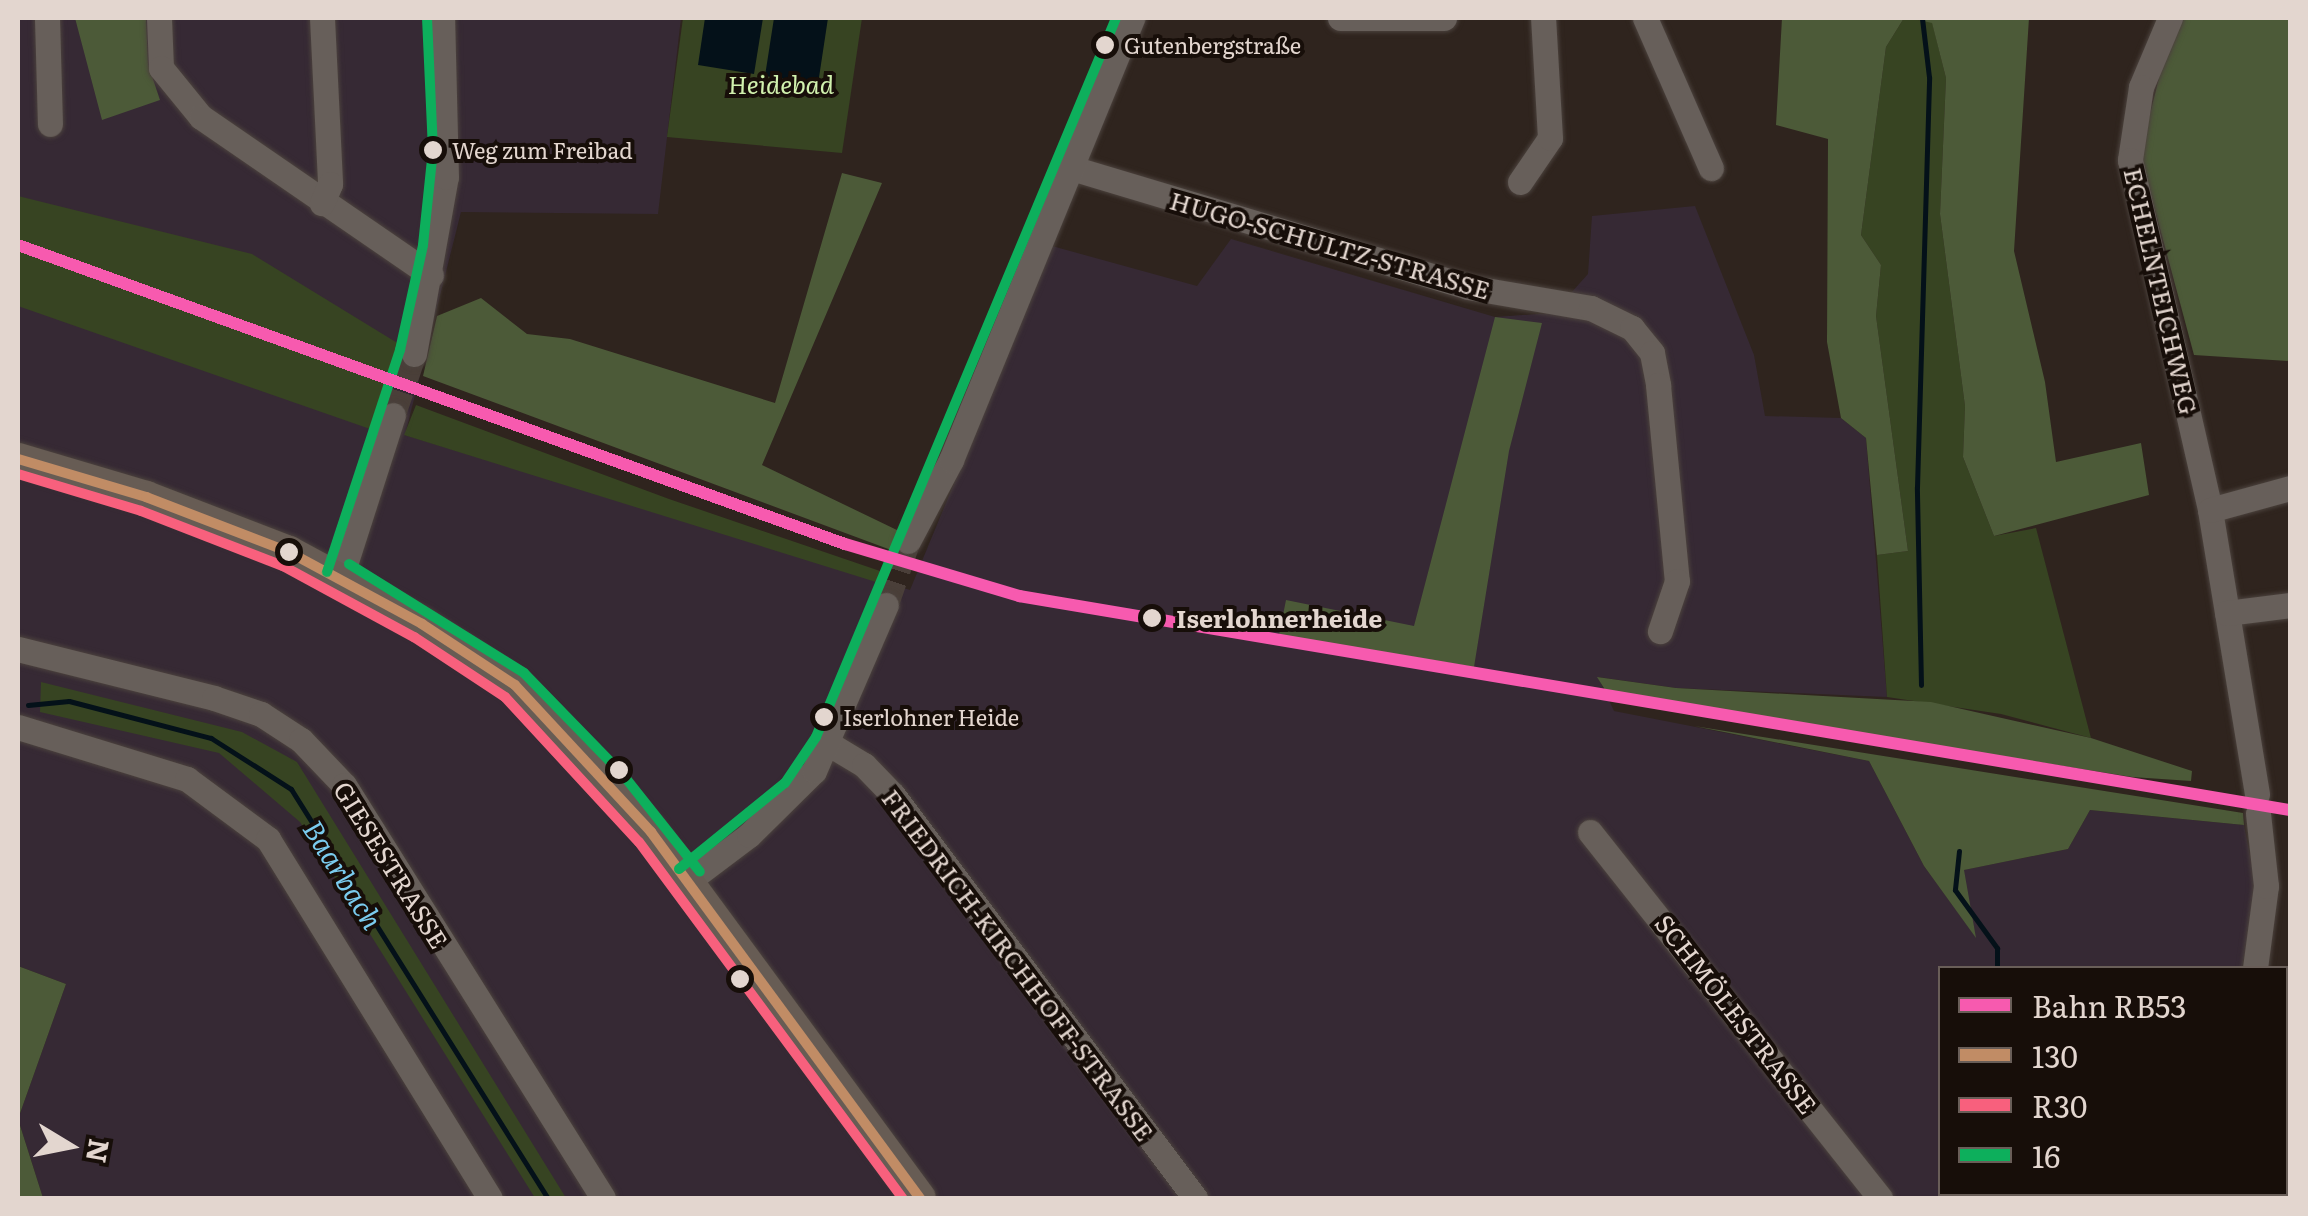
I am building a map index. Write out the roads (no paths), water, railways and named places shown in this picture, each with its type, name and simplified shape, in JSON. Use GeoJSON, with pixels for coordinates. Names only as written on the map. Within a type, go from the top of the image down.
{"type":"FeatureCollection","features":[{"type":"Feature","properties":{"kind":"main road"},"geometry":{"type":"LineString","coordinates":[[18,460],[192,513],[341,577],[515,685],[613,786],[688,881],[920,1198]]}},
{"type":"Feature","properties":{"kind":"street"},"geometry":{"type":"LineString","coordinates":[[47,18],[50,124]]}},
{"type":"Feature","properties":{"kind":"street"},"geometry":{"type":"LineString","coordinates":[[158,18],[161,68],[178,94],[322,204],[431,275]]}},
{"type":"Feature","properties":{"kind":"street"},"geometry":{"type":"LineString","coordinates":[[322,18],[330,184],[322,204]]}},
{"type":"Feature","properties":{"kind":"street"},"geometry":{"type":"LineString","coordinates":[[414,354],[431,275],[448,150],[442,18]]}},
{"type":"Feature","properties":{"kind":"street"},"geometry":{"type":"LineString","coordinates":[[908,541],[952,460],[1132,18]]}},
{"type":"Feature","properties":{"kind":"street"},"geometry":{"type":"LineString","coordinates":[[1340,18],[1444,18]]}},
{"type":"Feature","properties":{"kind":"street"},"geometry":{"type":"LineString","coordinates":[[1520,182],[1550,138],[1543,18]]}},
{"type":"Feature","properties":{"kind":"street"},"geometry":{"type":"LineString","coordinates":[[1645,18],[1711,168]]}},
{"type":"Feature","properties":{"kind":"street","name":"ECHELNTEICHWEG"},"geometry":{"type":"LineString","coordinates":[[2170,18],[2141,87],[2130,160],[2210,510],[2228,612],[2266,886],[2255,966]]}},
{"type":"Feature","properties":{"kind":"street","name":"HUGO-SCHULTZ-STRASSE"},"geometry":{"type":"LineString","coordinates":[[1072,168],[1468,287],[1590,308],[1632,328],[1652,353],[1676,562],[1677,582],[1660,631]]}},
{"type":"Feature","properties":{"kind":"street"},"geometry":{"type":"LineString","coordinates":[[341,577],[393,415]]}},
{"type":"Feature","properties":{"kind":"street"},"geometry":{"type":"LineString","coordinates":[[2210,510],[2290,488]]}},
{"type":"Feature","properties":{"kind":"street"},"geometry":{"type":"LineString","coordinates":[[688,881],[796,793],[829,744],[886,605]]}},
{"type":"Feature","properties":{"kind":"street"},"geometry":{"type":"LineString","coordinates":[[2228,612],[2290,605]]}},
{"type":"Feature","properties":{"kind":"street","name":"GIESESTRASSE"},"geometry":{"type":"LineString","coordinates":[[18,649],[214,698],[261,714],[301,740],[344,786],[603,1198]]}},
{"type":"Feature","properties":{"kind":"street"},"geometry":{"type":"LineString","coordinates":[[18,727],[186,780],[256,827],[490,1198]]}},
{"type":"Feature","properties":{"kind":"street","name":"FRIEDRICH-KIRCHHOFF-STRASSE"},"geometry":{"type":"LineString","coordinates":[[829,744],[864,765],[893,795],[1195,1198]]}},
{"type":"Feature","properties":{"kind":"street","name":"SCHMÖLESTRASSE"},"geometry":{"type":"LineString","coordinates":[[1590,832],[1880,1198]]}},
{"type":"Feature","properties":{"kind":"waterway"},"geometry":{"type":"LineString","coordinates":[[1921,685],[1917,487],[1929,77],[1922,18]]}},
{"type":"Feature","properties":{"kind":"waterway","name":"Baarbach"},"geometry":{"type":"LineString","coordinates":[[28,705],[69,701],[211,738],[291,789],[548,1198]]}},
{"type":"Feature","properties":{"kind":"waterway"},"geometry":{"type":"LineString","coordinates":[[1959,851],[1955,890],[1997,948],[1997,966]]}},
{"type":"Feature","properties":{"kind":"tunnel"},"geometry":{"type":"LineString","coordinates":[[393,415],[414,354]]}},
{"type":"Feature","properties":{"kind":"tunnel"},"geometry":{"type":"LineString","coordinates":[[886,605],[908,541]]}},
{"type":"Feature","properties":{"kind":"rail line","name":"RB53"},"geometry":{"type":"LineString","coordinates":[[18,245],[845,544],[1019,596],[2290,810]]}},
{"type":"Feature","properties":{"kind":"place","name":"Gutenbergstraße"},"geometry":{"type":"Point","coordinates":[1105,45]}},
{"type":"Feature","properties":{"kind":"place","name":"Weg zum Freibad"},"geometry":{"type":"Point","coordinates":[433,150]}},
{"type":"Feature","properties":{"kind":"place","name":"Iserlohnerheide"},"geometry":{"type":"Point","coordinates":[1152,618]}},
{"type":"Feature","properties":{"kind":"place","name":"Iserlohner Heide"},"geometry":{"type":"Point","coordinates":[824,717]}},
{"type":"Feature","properties":{"kind":"park label","name":"Heidebad"},"geometry":{"type":"Point","coordinates":[781,84]}}]}
